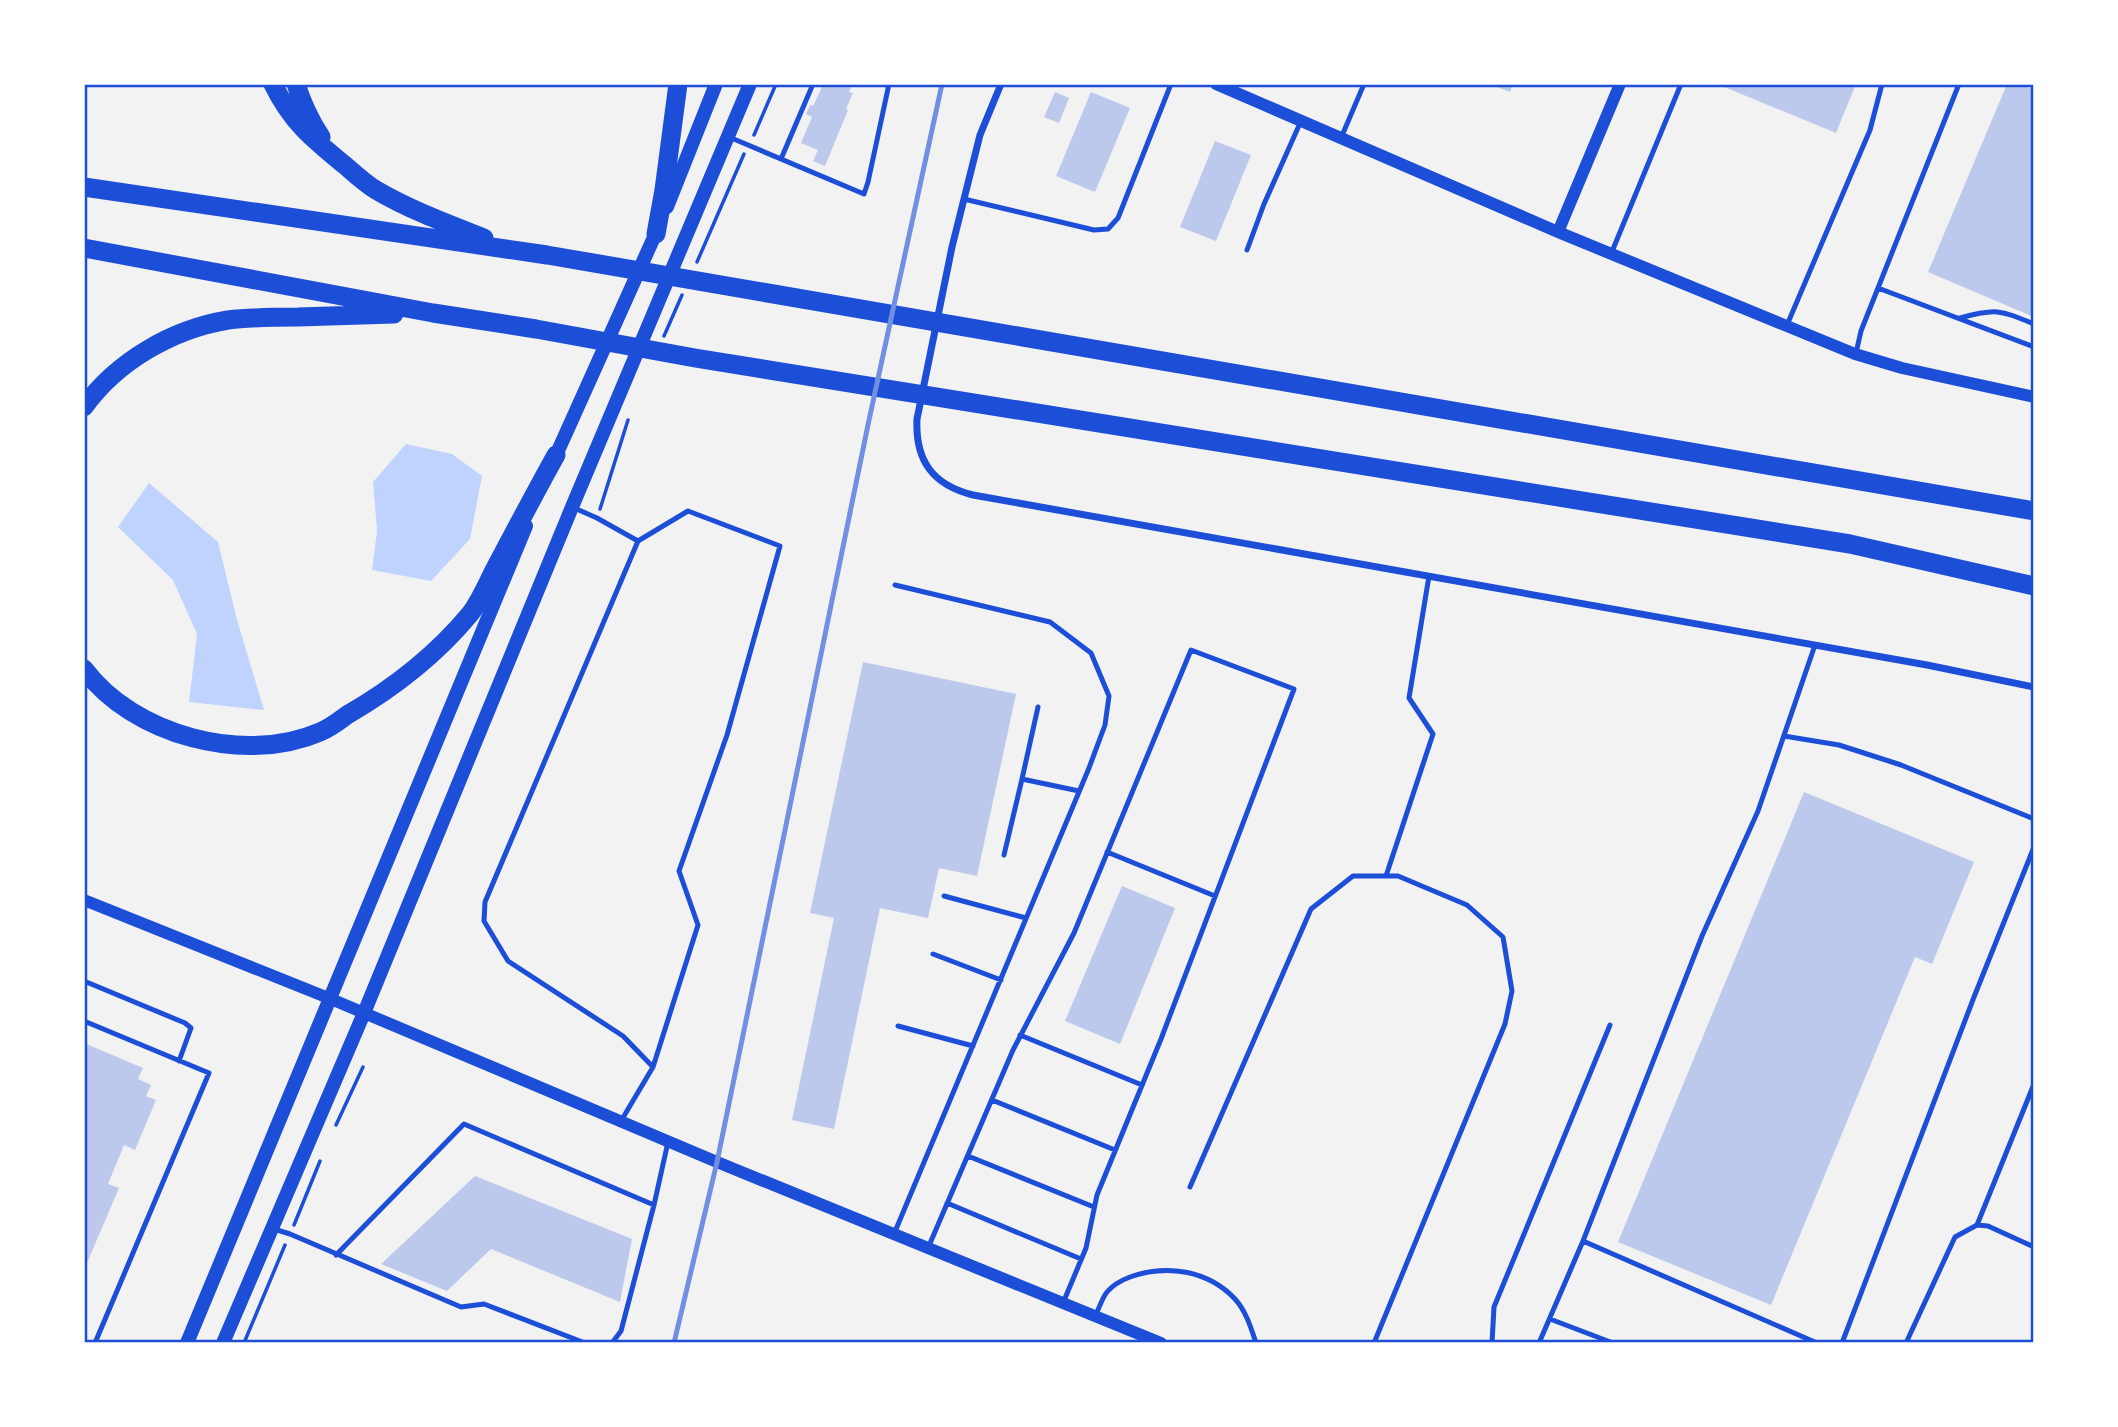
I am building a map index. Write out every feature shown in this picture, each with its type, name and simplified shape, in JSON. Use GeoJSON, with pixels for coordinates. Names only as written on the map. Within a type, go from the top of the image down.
{"type":"FeatureCollection","features":[{"type":"Feature","properties":{"kind":"highway"},"geometry":{"type":"LineString","coordinates":[[273,84],[303,131],[374,190],[455,227],[522,251]]}},
{"type":"Feature","properties":{"kind":"highway"},"geometry":{"type":"LineString","coordinates":[[296,84],[313,124],[336,158]]}},
{"type":"Feature","properties":{"kind":"highway"},"geometry":{"type":"LineString","coordinates":[[656,234],[678,84]]}},
{"type":"Feature","properties":{"kind":"highway"},"geometry":{"type":"LineString","coordinates":[[84,187],[547,255],[2034,511]]}},
{"type":"Feature","properties":{"kind":"highway"},"geometry":{"type":"LineString","coordinates":[[84,248],[433,313],[695,358],[1850,544],[2034,586]]}},
{"type":"Feature","properties":{"kind":"highway"},"geometry":{"type":"LineString","coordinates":[[84,407],[113,376],[138,356],[197,328],[228,320],[265,317],[433,313]]}},
{"type":"Feature","properties":{"kind":"highway"},"geometry":{"type":"LineString","coordinates":[[84,669],[111,696],[137,715],[164,729],[199,740],[230,745],[261,745],[320,732],[370,702],[405,676],[441,645],[471,612],[556,455]]}},
{"type":"Feature","properties":{"kind":"main road"},"geometry":{"type":"LineString","coordinates":[[187,1343],[556,455],[656,234],[716,84]]}},
{"type":"Feature","properties":{"kind":"main road"},"geometry":{"type":"LineString","coordinates":[[223,1343],[750,84]]}},
{"type":"Feature","properties":{"kind":"street"},"geometry":{"type":"LineString","coordinates":[[1001,84],[980,135],[947,267],[917,419],[916,437],[920,454],[941,482],[956,491],[1927,665],[2034,687]]}},
{"type":"Feature","properties":{"kind":"street"},"geometry":{"type":"LineString","coordinates":[[1216,84],[1558,232],[1855,354],[1902,368],[2034,397]]}},
{"type":"Feature","properties":{"kind":"street"},"geometry":{"type":"LineString","coordinates":[[1558,232],[1620,84]]}},
{"type":"Feature","properties":{"kind":"street"},"geometry":{"type":"LineString","coordinates":[[84,900],[331,999],[668,1141],[1161,1343]]}},
{"type":"Feature","properties":{"kind":"lane"},"geometry":{"type":"LineString","coordinates":[[782,159],[813,84]]}},
{"type":"Feature","properties":{"kind":"lane"},"geometry":{"type":"LineString","coordinates":[[727,136],[864,194],[869,182],[889,84]]}},
{"type":"Feature","properties":{"kind":"lane"},"geometry":{"type":"LineString","coordinates":[[964,199],[1094,230],[1108,229],[1118,218],[1171,84]]}},
{"type":"Feature","properties":{"kind":"lane"},"geometry":{"type":"LineString","coordinates":[[1341,138],[1364,84]]}},
{"type":"Feature","properties":{"kind":"lane"},"geometry":{"type":"LineString","coordinates":[[1611,254],[1681,84]]}},
{"type":"Feature","properties":{"kind":"lane"},"geometry":{"type":"LineString","coordinates":[[1787,326],[1870,130],[1882,84]]}},
{"type":"Feature","properties":{"kind":"lane"},"geometry":{"type":"LineString","coordinates":[[1855,354],[1861,331],[1959,84]]}},
{"type":"Feature","properties":{"kind":"lane"},"geometry":{"type":"LineString","coordinates":[[1247,250],[1301,121]]}},
{"type":"Feature","properties":{"kind":"lane"},"geometry":{"type":"LineString","coordinates":[[1878,288],[2034,346]]}},
{"type":"Feature","properties":{"kind":"lane"},"geometry":{"type":"LineString","coordinates":[[1958,319],[1982,312],[2002,311],[2034,324]]}},
{"type":"Feature","properties":{"kind":"lane"},"geometry":{"type":"LineString","coordinates":[[572,507],[638,541]]}},
{"type":"Feature","properties":{"kind":"lane"},"geometry":{"type":"LineString","coordinates":[[621,1121],[653,1067],[698,925],[679,870],[727,735],[780,546],[688,511],[638,541],[485,902],[484,920],[508,961],[623,1036],[653,1067]]}},
{"type":"Feature","properties":{"kind":"lane"},"geometry":{"type":"LineString","coordinates":[[1386,876],[1433,734],[1409,698],[1429,576]]}},
{"type":"Feature","properties":{"kind":"lane"},"geometry":{"type":"LineString","coordinates":[[894,1234],[1079,791],[1105,725],[1109,696],[1091,653],[1050,622],[895,585]]}},
{"type":"Feature","properties":{"kind":"lane"},"geometry":{"type":"LineString","coordinates":[[1539,1343],[1583,1241],[1702,936],[1758,811],[1815,645]]}},
{"type":"Feature","properties":{"kind":"lane"},"geometry":{"type":"LineString","coordinates":[[928,1248],[1020,1035],[1074,933],[1191,650],[1294,689],[1216,896],[1097,1195],[1086,1248],[1063,1303]]}},
{"type":"Feature","properties":{"kind":"lane"},"geometry":{"type":"LineString","coordinates":[[1004,855],[1038,706]]}},
{"type":"Feature","properties":{"kind":"lane"},"geometry":{"type":"LineString","coordinates":[[1784,736],[1839,745],[1901,765],[2034,819]]}},
{"type":"Feature","properties":{"kind":"lane"},"geometry":{"type":"LineString","coordinates":[[1022,779],[1079,791]]}},
{"type":"Feature","properties":{"kind":"lane"},"geometry":{"type":"LineString","coordinates":[[1842,1343],[2034,847]]}},
{"type":"Feature","properties":{"kind":"lane"},"geometry":{"type":"LineString","coordinates":[[1107,852],[1216,896]]}},
{"type":"Feature","properties":{"kind":"lane"},"geometry":{"type":"LineString","coordinates":[[1190,1186],[1311,909],[1353,876],[1398,876],[1467,905],[1503,937],[1512,990],[1505,1024],[1374,1343]]}},
{"type":"Feature","properties":{"kind":"lane"},"geometry":{"type":"LineString","coordinates":[[944,896],[1026,918]]}},
{"type":"Feature","properties":{"kind":"lane"},"geometry":{"type":"LineString","coordinates":[[933,954],[1001,981]]}},
{"type":"Feature","properties":{"kind":"lane"},"geometry":{"type":"LineString","coordinates":[[84,981],[185,1023],[191,1028],[179,1060]]}},
{"type":"Feature","properties":{"kind":"lane"},"geometry":{"type":"LineString","coordinates":[[84,1021],[209,1073],[95,1343]]}},
{"type":"Feature","properties":{"kind":"lane"},"geometry":{"type":"LineString","coordinates":[[1492,1343],[1494,1307],[1610,1025]]}},
{"type":"Feature","properties":{"kind":"lane"},"geometry":{"type":"LineString","coordinates":[[898,1026],[973,1046]]}},
{"type":"Feature","properties":{"kind":"lane"},"geometry":{"type":"LineString","coordinates":[[1020,1035],[1142,1085]]}},
{"type":"Feature","properties":{"kind":"lane"},"geometry":{"type":"LineString","coordinates":[[1977,1225],[2034,1084]]}},
{"type":"Feature","properties":{"kind":"lane"},"geometry":{"type":"LineString","coordinates":[[992,1100],[1115,1150]]}},
{"type":"Feature","properties":{"kind":"lane"},"geometry":{"type":"LineString","coordinates":[[336,1255],[464,1124],[654,1205]]}},
{"type":"Feature","properties":{"kind":"lane"},"geometry":{"type":"LineString","coordinates":[[612,1343],[621,1331],[668,1141]]}},
{"type":"Feature","properties":{"kind":"lane"},"geometry":{"type":"LineString","coordinates":[[968,1156],[1094,1207]]}},
{"type":"Feature","properties":{"kind":"lane"},"geometry":{"type":"LineString","coordinates":[[947,1203],[1081,1259]]}},
{"type":"Feature","properties":{"kind":"lane"},"geometry":{"type":"LineString","coordinates":[[1906,1343],[1955,1237],[1977,1225],[1988,1226],[2034,1247]]}},
{"type":"Feature","properties":{"kind":"lane"},"geometry":{"type":"LineString","coordinates":[[271,1228],[461,1307],[484,1304],[585,1343]]}},
{"type":"Feature","properties":{"kind":"lane"},"geometry":{"type":"LineString","coordinates":[[1583,1241],[1817,1343]]}},
{"type":"Feature","properties":{"kind":"lane"},"geometry":{"type":"LineString","coordinates":[[1096,1316],[1107,1292],[1122,1280],[1145,1272],[1190,1272],[1215,1283],[1236,1300],[1248,1320],[1255,1343]]}},
{"type":"Feature","properties":{"kind":"lane"},"geometry":{"type":"LineString","coordinates":[[1550,1319],[1613,1343]]}},
{"type":"Feature","properties":{"kind":"path"},"geometry":{"type":"LineString","coordinates":[[694,269],[776,84]]}},
{"type":"Feature","properties":{"kind":"path"},"geometry":{"type":"LineString","coordinates":[[661,343],[683,294]]}},
{"type":"Feature","properties":{"kind":"path"},"geometry":{"type":"LineString","coordinates":[[597,518],[630,410]]}},
{"type":"Feature","properties":{"kind":"path"},"geometry":{"type":"LineString","coordinates":[[335,1126],[363,1067]]}},
{"type":"Feature","properties":{"kind":"path"},"geometry":{"type":"LineString","coordinates":[[244,1343],[325,1150]]}},
{"type":"Feature","properties":{"kind":"water"},"geometry":{"type":"Polygon","coordinates":[[[406,444],[452,454],[482,476],[470,539],[431,581],[372,570],[377,531],[373,482],[406,444]]]}},
{"type":"Feature","properties":{"kind":"water"},"geometry":{"type":"Polygon","coordinates":[[[149,483],[218,542],[237,620],[264,710],[189,702],[197,634],[173,580],[118,527],[149,483]]]}},
{"type":"Feature","properties":{"kind":"building"},"geometry":{"type":"Polygon","coordinates":[[[826,84],[841,84],[851,88],[849,92],[853,93],[825,166],[813,161],[818,150],[801,143],[812,117],[806,114],[826,84]]]}},
{"type":"Feature","properties":{"kind":"building"},"geometry":{"type":"Polygon","coordinates":[[[1489,84],[1513,84],[1510,92],[1489,84]]]}},
{"type":"Feature","properties":{"kind":"building"},"geometry":{"type":"Polygon","coordinates":[[[1717,84],[1856,84],[1836,133],[1717,84]]]}},
{"type":"Feature","properties":{"kind":"building"},"geometry":{"type":"Polygon","coordinates":[[[2007,84],[2020,84],[2034,90],[2034,317],[1928,272],[2007,84]]]}},
{"type":"Feature","properties":{"kind":"building"},"geometry":{"type":"Polygon","coordinates":[[[1055,92],[1069,98],[1059,123],[1044,117],[1055,92]]]}},
{"type":"Feature","properties":{"kind":"building"},"geometry":{"type":"Polygon","coordinates":[[[1091,92],[1130,108],[1095,192],[1056,176],[1091,92]]]}},
{"type":"Feature","properties":{"kind":"building"},"geometry":{"type":"Polygon","coordinates":[[[1215,141],[1251,155],[1216,241],[1180,227],[1215,141]]]}},
{"type":"Feature","properties":{"kind":"building"},"geometry":{"type":"Polygon","coordinates":[[[863,662],[1016,694],[977,876],[939,868],[928,918],[880,908],[834,1129],[792,1120],[834,918],[810,913],[863,662]]]}},
{"type":"Feature","properties":{"kind":"building"},"geometry":{"type":"Polygon","coordinates":[[[1804,792],[1974,862],[1932,964],[1915,957],[1771,1305],[1618,1242],[1804,792]]]}},
{"type":"Feature","properties":{"kind":"building"},"geometry":{"type":"Polygon","coordinates":[[[1122,886],[1175,908],[1120,1044],[1065,1021],[1122,886]]]}},
{"type":"Feature","properties":{"kind":"building"},"geometry":{"type":"Polygon","coordinates":[[[84,1043],[143,1068],[138,1079],[151,1085],[146,1096],[156,1100],[135,1150],[124,1145],[108,1184],[119,1188],[84,1270],[84,1043]]]}},
{"type":"Feature","properties":{"kind":"building"},"geometry":{"type":"Polygon","coordinates":[[[475,1176],[632,1239],[620,1302],[491,1249],[447,1291],[381,1264],[475,1176]]]}},
{"type":"Feature","properties":{"kind":"railway"},"geometry":{"type":"LineString","coordinates":[[674,1343],[717,1162],[869,420],[942,84]]}}]}
